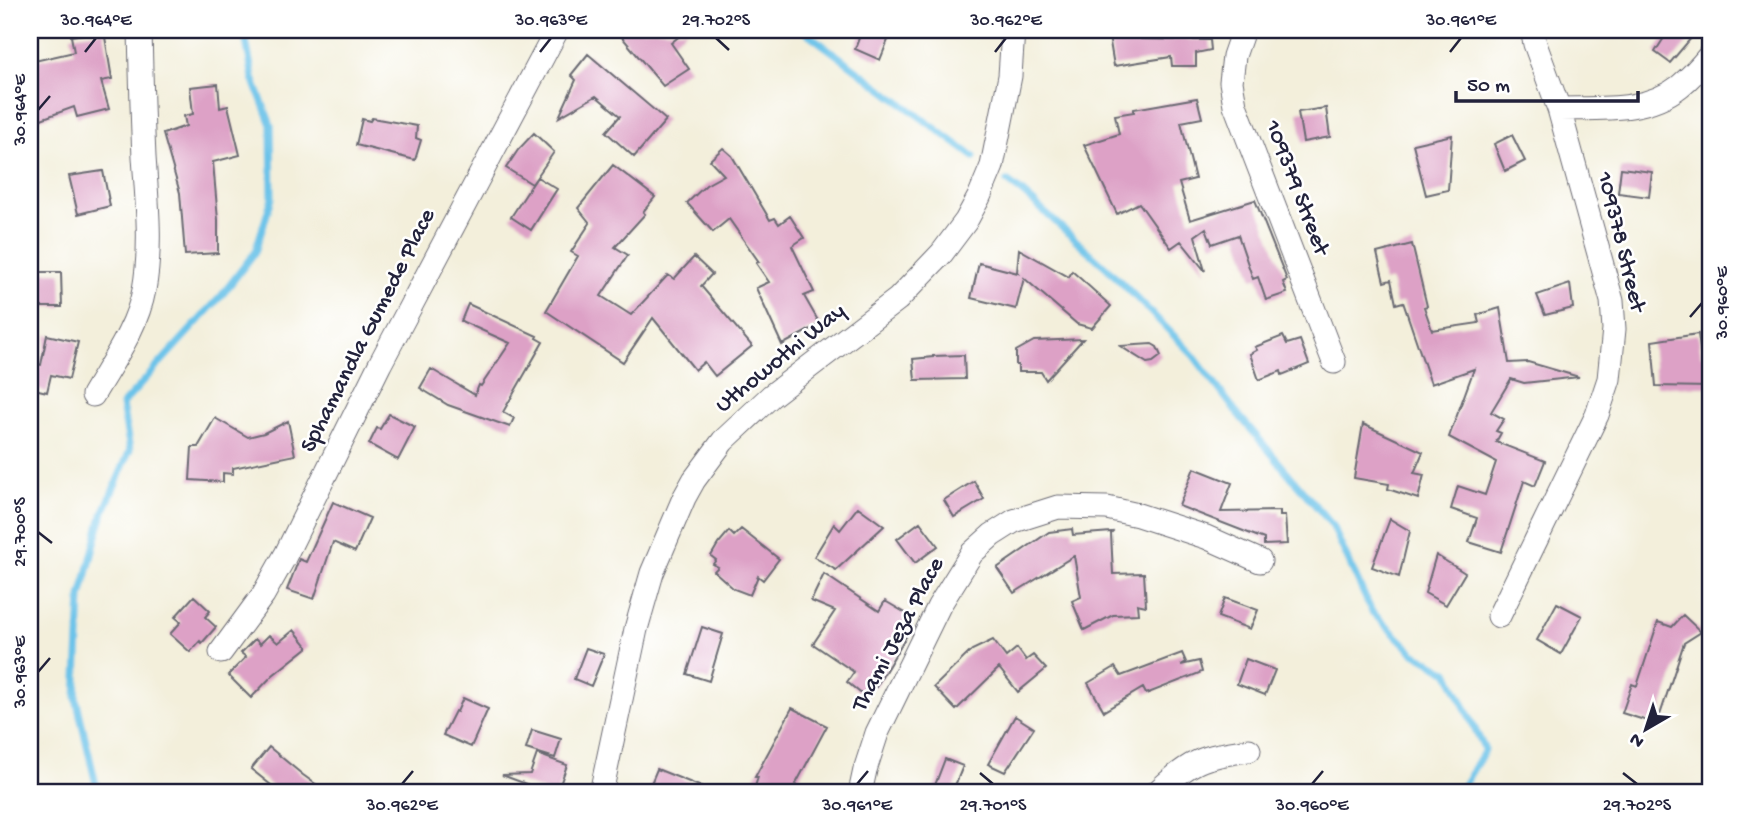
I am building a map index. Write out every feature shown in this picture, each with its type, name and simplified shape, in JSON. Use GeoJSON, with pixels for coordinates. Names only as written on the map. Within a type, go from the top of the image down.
{"type":"FeatureCollection","features":[{"type":"Feature","properties":{"kind":"street"},"geometry":{"type":"LineString","coordinates":[[93,395],[131,329],[144,292],[148,258],[140,30]]}},
{"type":"Feature","properties":{"kind":"street","name":"Sphamandla Gumede Place"},"geometry":{"type":"LineString","coordinates":[[221,652],[263,595],[285,556],[380,364],[557,30]]}},
{"type":"Feature","properties":{"kind":"street","name":"Uthowothi Way"},"geometry":{"type":"LineString","coordinates":[[601,793],[636,629],[652,573],[684,498],[723,441],[771,396],[898,299],[942,253],[966,221],[992,166],[1010,76],[1013,30]]}},
{"type":"Feature","properties":{"kind":"street","name":"109379 Street"},"geometry":{"type":"LineString","coordinates":[[1242,30],[1234,56],[1231,82],[1235,105],[1334,362]]}},
{"type":"Feature","properties":{"kind":"street","name":"109378 Street"},"geometry":{"type":"LineString","coordinates":[[1499,616],[1597,415],[1609,379],[1613,349],[1612,301],[1559,109],[1532,30]]}},
{"type":"Feature","properties":{"kind":"street"},"geometry":{"type":"LineString","coordinates":[[1559,109],[1617,108],[1642,104],[1678,88],[1710,55]]}},
{"type":"Feature","properties":{"kind":"street","name":"Thami Jeza Place"},"geometry":{"type":"LineString","coordinates":[[860,793],[869,753],[877,733],[939,606],[972,553],[992,535],[1014,521],[1058,507],[1107,508],[1138,514],[1206,537],[1260,561]]}},
{"type":"Feature","properties":{"kind":"street"},"geometry":{"type":"LineString","coordinates":[[1156,793],[1178,772],[1201,759],[1249,750]]}},
{"type":"Feature","properties":{"kind":"building"},"geometry":{"type":"Polygon","coordinates":[[[616,30],[687,30],[671,43],[689,69],[663,86],[616,30]]]}},
{"type":"Feature","properties":{"kind":"building"},"geometry":{"type":"Polygon","coordinates":[[[862,30],[892,30],[880,60],[855,49],[862,30]]]}},
{"type":"Feature","properties":{"kind":"building"},"geometry":{"type":"Polygon","coordinates":[[[1108,30],[1139,30],[1141,39],[1210,40],[1211,50],[1196,53],[1196,66],[1172,66],[1171,57],[1114,66],[1108,30]]]}},
{"type":"Feature","properties":{"kind":"building"},"geometry":{"type":"Polygon","coordinates":[[[1669,30],[1698,30],[1670,63],[1655,52],[1669,30]]]}},
{"type":"Feature","properties":{"kind":"building"},"geometry":{"type":"Polygon","coordinates":[[[104,31],[112,79],[101,81],[109,109],[77,117],[74,107],[30,123],[30,62],[74,52],[71,36],[104,31]]]}},
{"type":"Feature","properties":{"kind":"building"},"geometry":{"type":"Polygon","coordinates":[[[588,54],[666,120],[634,157],[606,132],[620,116],[596,96],[559,117],[576,80],[571,75],[588,54]]]}},
{"type":"Feature","properties":{"kind":"building"},"geometry":{"type":"Polygon","coordinates":[[[218,84],[220,108],[228,106],[240,155],[213,162],[218,253],[185,255],[180,193],[163,134],[186,126],[184,116],[193,114],[190,87],[218,84]]]}},
{"type":"Feature","properties":{"kind":"building"},"geometry":{"type":"Polygon","coordinates":[[[1197,98],[1202,118],[1181,122],[1195,179],[1179,183],[1190,220],[1255,200],[1287,280],[1283,282],[1287,293],[1266,300],[1258,277],[1253,279],[1238,235],[1212,244],[1206,228],[1195,236],[1205,271],[1181,241],[1171,248],[1139,203],[1117,214],[1084,145],[1119,134],[1115,115],[1197,98]]]}},
{"type":"Feature","properties":{"kind":"building"},"geometry":{"type":"Polygon","coordinates":[[[1326,108],[1330,137],[1303,142],[1298,112],[1326,108]]]}},
{"type":"Feature","properties":{"kind":"building"},"geometry":{"type":"Polygon","coordinates":[[[372,118],[417,126],[416,138],[421,140],[415,160],[356,145],[362,119],[370,121],[372,118]]]}},
{"type":"Feature","properties":{"kind":"building"},"geometry":{"type":"Polygon","coordinates":[[[534,133],[554,152],[532,184],[506,168],[534,133]]]}},
{"type":"Feature","properties":{"kind":"building"},"geometry":{"type":"Polygon","coordinates":[[[1452,135],[1448,190],[1426,195],[1413,144],[1452,135]]]}},
{"type":"Feature","properties":{"kind":"building"},"geometry":{"type":"Polygon","coordinates":[[[1512,135],[1525,161],[1505,171],[1494,144],[1512,135]]]}},
{"type":"Feature","properties":{"kind":"building"},"geometry":{"type":"Polygon","coordinates":[[[723,148],[732,156],[770,220],[775,218],[779,224],[790,216],[804,238],[792,246],[814,292],[804,296],[820,324],[782,345],[756,288],[769,282],[756,263],[759,262],[729,219],[713,232],[687,203],[706,185],[724,175],[710,160],[723,148]]]}},
{"type":"Feature","properties":{"kind":"building"},"geometry":{"type":"Polygon","coordinates":[[[613,165],[655,197],[643,212],[645,214],[615,247],[628,255],[601,296],[631,315],[668,275],[674,279],[694,257],[712,274],[701,286],[752,346],[715,376],[704,362],[695,370],[653,318],[623,362],[546,311],[578,256],[571,252],[590,223],[578,208],[613,165]]]}},
{"type":"Feature","properties":{"kind":"building"},"geometry":{"type":"Polygon","coordinates":[[[1621,168],[1652,172],[1649,197],[1618,193],[1621,168]]]}},
{"type":"Feature","properties":{"kind":"building"},"geometry":{"type":"Polygon","coordinates":[[[103,171],[110,206],[78,214],[69,176],[103,171]]]}},
{"type":"Feature","properties":{"kind":"building"},"geometry":{"type":"Polygon","coordinates":[[[537,177],[557,189],[531,230],[511,217],[537,177]]]}},
{"type":"Feature","properties":{"kind":"building"},"geometry":{"type":"Polygon","coordinates":[[[1412,244],[1427,306],[1424,307],[1432,330],[1479,323],[1477,315],[1500,308],[1509,363],[1528,362],[1579,377],[1524,383],[1511,379],[1491,412],[1504,419],[1496,431],[1501,433],[1496,442],[1545,461],[1535,486],[1524,481],[1501,552],[1469,542],[1477,518],[1451,509],[1458,486],[1485,495],[1496,462],[1449,437],[1474,369],[1431,384],[1403,302],[1396,304],[1391,280],[1384,282],[1377,253],[1412,244]]]}},
{"type":"Feature","properties":{"kind":"building"},"geometry":{"type":"Polygon","coordinates":[[[1019,249],[1069,277],[1072,271],[1111,306],[1092,328],[1077,324],[1024,278],[1016,309],[971,298],[979,263],[1018,273],[1019,249]]]}},
{"type":"Feature","properties":{"kind":"building"},"geometry":{"type":"Polygon","coordinates":[[[39,272],[61,272],[62,307],[40,307],[39,272]]]}},
{"type":"Feature","properties":{"kind":"building"},"geometry":{"type":"Polygon","coordinates":[[[1570,284],[1573,308],[1545,315],[1537,295],[1570,284]]]}},
{"type":"Feature","properties":{"kind":"building"},"geometry":{"type":"Polygon","coordinates":[[[468,304],[537,336],[536,338],[543,342],[503,412],[514,418],[510,427],[448,405],[420,388],[431,369],[475,395],[479,385],[481,386],[510,343],[461,321],[468,304]]]}},
{"type":"Feature","properties":{"kind":"building"},"geometry":{"type":"Polygon","coordinates":[[[1698,334],[1701,356],[1706,355],[1709,387],[1656,386],[1652,341],[1698,334]]]}},
{"type":"Feature","properties":{"kind":"building"},"geometry":{"type":"Polygon","coordinates":[[[47,335],[78,342],[69,379],[51,375],[47,392],[30,388],[34,364],[41,365],[47,335]]]}},
{"type":"Feature","properties":{"kind":"building"},"geometry":{"type":"Polygon","coordinates":[[[1283,336],[1287,344],[1300,340],[1309,364],[1282,375],[1281,371],[1259,380],[1250,354],[1257,350],[1255,347],[1283,336]]]}},
{"type":"Feature","properties":{"kind":"building"},"geometry":{"type":"Polygon","coordinates":[[[1083,339],[1046,380],[1041,372],[1018,372],[1016,351],[1034,341],[1083,339]]]}},
{"type":"Feature","properties":{"kind":"building"},"geometry":{"type":"Polygon","coordinates":[[[1152,344],[1157,347],[1161,356],[1147,363],[1120,346],[1152,344]]]}},
{"type":"Feature","properties":{"kind":"building"},"geometry":{"type":"Polygon","coordinates":[[[964,355],[965,379],[915,380],[913,359],[964,355]]]}},
{"type":"Feature","properties":{"kind":"building"},"geometry":{"type":"Polygon","coordinates":[[[389,414],[415,427],[398,460],[369,444],[377,428],[380,429],[389,414]]]}},
{"type":"Feature","properties":{"kind":"building"},"geometry":{"type":"Polygon","coordinates":[[[215,418],[248,437],[264,433],[288,421],[295,455],[233,468],[233,474],[223,473],[223,482],[190,480],[192,447],[198,447],[215,418]]]}},
{"type":"Feature","properties":{"kind":"building"},"geometry":{"type":"Polygon","coordinates":[[[1363,424],[1423,452],[1414,473],[1424,475],[1418,499],[1388,489],[1389,484],[1354,478],[1363,424]]]}},
{"type":"Feature","properties":{"kind":"building"},"geometry":{"type":"Polygon","coordinates":[[[1194,468],[1232,483],[1221,512],[1280,511],[1280,516],[1285,516],[1287,544],[1264,545],[1264,539],[1179,506],[1194,468]]]}},
{"type":"Feature","properties":{"kind":"building"},"geometry":{"type":"Polygon","coordinates":[[[974,481],[984,499],[954,517],[944,500],[974,481]]]}},
{"type":"Feature","properties":{"kind":"building"},"geometry":{"type":"Polygon","coordinates":[[[333,502],[370,518],[355,552],[333,542],[314,599],[287,590],[299,559],[306,562],[333,502]]]}},
{"type":"Feature","properties":{"kind":"building"},"geometry":{"type":"Polygon","coordinates":[[[858,507],[884,526],[836,570],[814,557],[834,524],[840,530],[858,507]]]}},
{"type":"Feature","properties":{"kind":"building"},"geometry":{"type":"Polygon","coordinates":[[[1390,519],[1410,531],[1399,577],[1372,567],[1390,519]]]}},
{"type":"Feature","properties":{"kind":"building"},"geometry":{"type":"Polygon","coordinates":[[[920,522],[938,546],[915,563],[897,539],[920,522]]]}},
{"type":"Feature","properties":{"kind":"building"},"geometry":{"type":"Polygon","coordinates":[[[741,529],[779,559],[763,580],[758,576],[750,595],[734,589],[714,571],[718,567],[713,564],[716,560],[711,556],[729,531],[734,536],[741,529]]]}},
{"type":"Feature","properties":{"kind":"building"},"geometry":{"type":"Polygon","coordinates":[[[1072,529],[1073,535],[1112,532],[1113,574],[1144,573],[1146,606],[1137,604],[1138,614],[1113,615],[1084,630],[1072,601],[1081,597],[1074,556],[1014,593],[997,568],[1049,532],[1072,529]]]}},
{"type":"Feature","properties":{"kind":"building"},"geometry":{"type":"Polygon","coordinates":[[[1436,555],[1465,573],[1446,605],[1425,593],[1436,555]]]}},
{"type":"Feature","properties":{"kind":"building"},"geometry":{"type":"Polygon","coordinates":[[[824,574],[879,611],[885,601],[909,615],[901,629],[908,633],[876,687],[873,685],[864,696],[847,682],[854,672],[813,644],[835,611],[811,601],[824,574]]]}},
{"type":"Feature","properties":{"kind":"building"},"geometry":{"type":"Polygon","coordinates":[[[194,596],[210,611],[205,617],[216,627],[190,652],[170,634],[181,622],[175,617],[194,596]]]}},
{"type":"Feature","properties":{"kind":"building"},"geometry":{"type":"Polygon","coordinates":[[[1225,598],[1258,610],[1250,629],[1218,617],[1225,598]]]}},
{"type":"Feature","properties":{"kind":"building"},"geometry":{"type":"Polygon","coordinates":[[[1557,603],[1582,616],[1561,654],[1537,640],[1557,603]]]}},
{"type":"Feature","properties":{"kind":"building"},"geometry":{"type":"Polygon","coordinates":[[[1683,615],[1701,632],[1684,643],[1657,724],[1622,713],[1632,684],[1637,686],[1658,622],[1672,627],[1683,615]]]}},
{"type":"Feature","properties":{"kind":"building"},"geometry":{"type":"Polygon","coordinates":[[[702,627],[723,634],[709,681],[687,674],[702,627]]]}},
{"type":"Feature","properties":{"kind":"building"},"geometry":{"type":"Polygon","coordinates":[[[294,630],[308,647],[273,675],[251,698],[228,675],[246,657],[241,653],[255,639],[260,644],[269,635],[278,643],[294,630]]]}},
{"type":"Feature","properties":{"kind":"building"},"geometry":{"type":"Polygon","coordinates":[[[993,640],[1006,657],[1017,648],[1026,660],[1033,655],[1046,669],[1018,692],[999,668],[956,710],[934,687],[972,650],[993,640]]]}},
{"type":"Feature","properties":{"kind":"building"},"geometry":{"type":"Polygon","coordinates":[[[586,648],[604,654],[591,686],[574,679],[586,648]]]}},
{"type":"Feature","properties":{"kind":"building"},"geometry":{"type":"Polygon","coordinates":[[[1182,653],[1186,662],[1181,665],[1199,661],[1202,672],[1146,694],[1143,688],[1104,711],[1088,683],[1115,667],[1121,676],[1182,653]]]}},
{"type":"Feature","properties":{"kind":"building"},"geometry":{"type":"Polygon","coordinates":[[[1246,659],[1275,670],[1265,695],[1237,684],[1246,659]]]}},
{"type":"Feature","properties":{"kind":"building"},"geometry":{"type":"Polygon","coordinates":[[[463,698],[488,709],[471,747],[443,735],[463,698]]]}},
{"type":"Feature","properties":{"kind":"building"},"geometry":{"type":"Polygon","coordinates":[[[792,708],[827,726],[791,793],[753,793],[758,777],[755,777],[792,708]]]}},
{"type":"Feature","properties":{"kind":"building"},"geometry":{"type":"Polygon","coordinates":[[[1015,716],[1034,728],[1005,772],[988,764],[1015,716]]]}},
{"type":"Feature","properties":{"kind":"building"},"geometry":{"type":"Polygon","coordinates":[[[532,730],[561,739],[555,758],[526,749],[532,730]]]}},
{"type":"Feature","properties":{"kind":"building"},"geometry":{"type":"Polygon","coordinates":[[[269,747],[328,793],[281,793],[251,769],[269,747]]]}},
{"type":"Feature","properties":{"kind":"building"},"geometry":{"type":"Polygon","coordinates":[[[537,754],[567,765],[557,793],[550,793],[502,775],[530,774],[537,754]]]}},
{"type":"Feature","properties":{"kind":"building"},"geometry":{"type":"Polygon","coordinates":[[[945,759],[963,766],[952,793],[932,793],[945,759]]]}},
{"type":"Feature","properties":{"kind":"building"},"geometry":{"type":"Polygon","coordinates":[[[657,769],[714,792],[714,793],[647,793],[657,769]]]}},
{"type":"Feature","properties":{"kind":"waterway"},"geometry":{"type":"LineString","coordinates":[[98,793],[76,698],[81,597],[102,516],[130,450],[122,405],[222,295],[255,252],[272,198],[271,125],[253,78],[244,30]]}},
{"type":"Feature","properties":{"kind":"waterway"},"geometry":{"type":"LineString","coordinates":[[803,30],[974,157]]}},
{"type":"Feature","properties":{"kind":"waterway"},"geometry":{"type":"LineString","coordinates":[[1007,181],[1107,268],[1193,355],[1237,413],[1332,525],[1372,612],[1414,653],[1448,672],[1485,750],[1459,793]]}}]}
